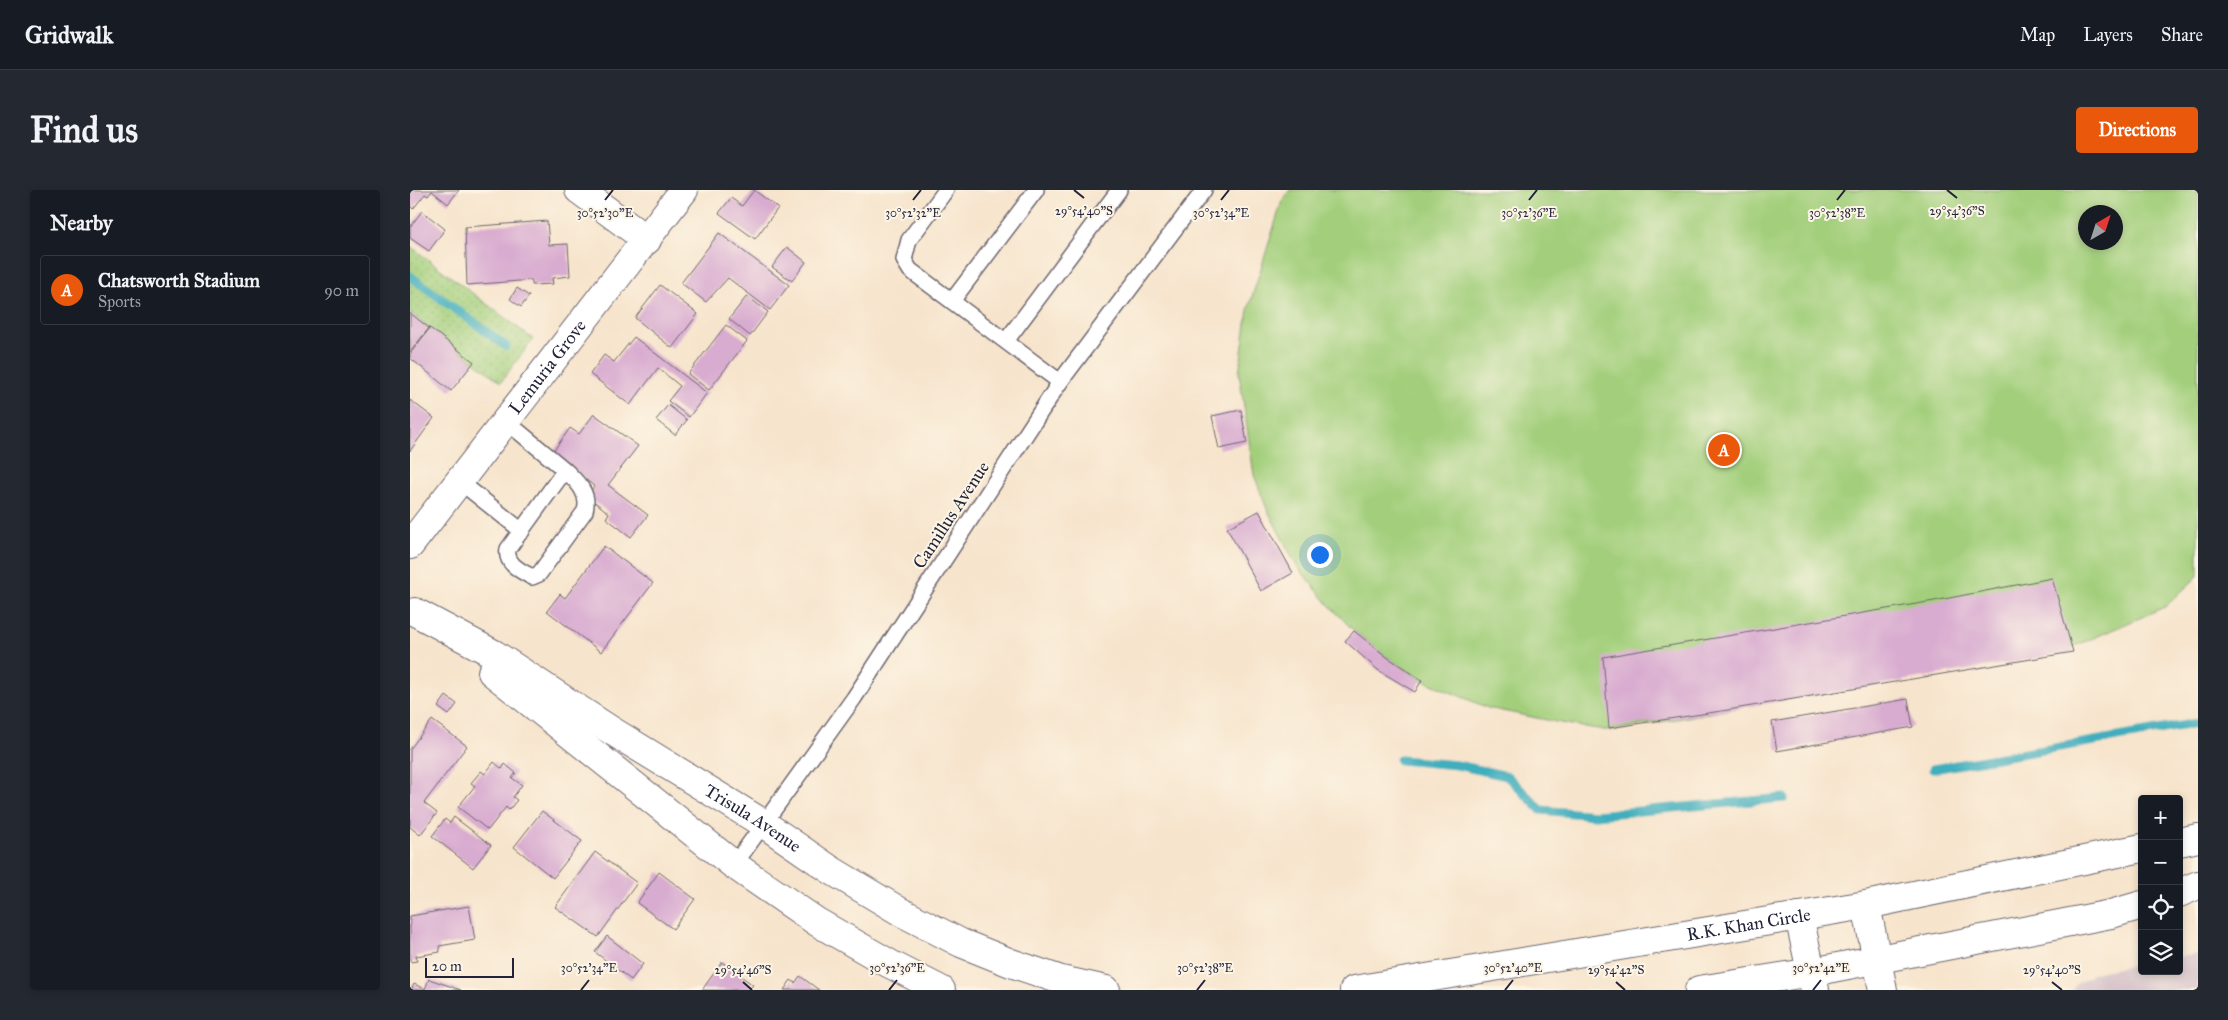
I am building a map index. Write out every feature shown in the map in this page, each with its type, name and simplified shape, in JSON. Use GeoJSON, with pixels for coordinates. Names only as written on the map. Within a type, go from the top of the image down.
{"type":"FeatureCollection","features":[{"type":"Feature","properties":{"kind":"street"},"geometry":{"type":"LineString","coordinates":[[578,190],[647,240]]}},
{"type":"Feature","properties":{"kind":"street","name":"Lemuria Grove"},"geometry":{"type":"LineString","coordinates":[[410,545],[684,190]]}},
{"type":"Feature","properties":{"kind":"street","name":"Trisula Avenue"},"geometry":{"type":"LineString","coordinates":[[412,610],[494,654],[612,731],[764,824],[839,875],[901,912],[961,943],[1012,963],[1061,980],[1106,990]]}},
{"type":"Feature","properties":{"kind":"street","name":"Trisula Avenue"},"geometry":{"type":"LineString","coordinates":[[412,610],[734,865],[817,922],[890,964],[941,990]]}},
{"type":"Feature","properties":{"kind":"street"},"geometry":{"type":"LineString","coordinates":[[2183,841],[2198,838]]}},
{"type":"Feature","properties":{"kind":"street","name":"R.K. Khan Circle"},"geometry":{"type":"LineString","coordinates":[[1354,990],[1866,905],[2138,849]]}},
{"type":"Feature","properties":{"kind":"street"},"geometry":{"type":"LineString","coordinates":[[2183,891],[2198,885]]}},
{"type":"Feature","properties":{"kind":"street"},"geometry":{"type":"LineString","coordinates":[[1866,905],[1884,990]]}},
{"type":"Feature","properties":{"kind":"street"},"geometry":{"type":"LineString","coordinates":[[1699,990],[1813,981],[1877,958],[2111,914],[2138,906]]}},
{"type":"Feature","properties":{"kind":"street"},"geometry":{"type":"LineString","coordinates":[[1799,916],[1813,981]]}},
{"type":"Feature","properties":{"kind":"lane"},"geometry":{"type":"LineString","coordinates":[[946,190],[909,240],[904,260],[910,270],[1060,382]]}},
{"type":"Feature","properties":{"kind":"lane"},"geometry":{"type":"LineString","coordinates":[[952,301],[1036,190]]}},
{"type":"Feature","properties":{"kind":"lane"},"geometry":{"type":"LineString","coordinates":[[1006,341],[1119,190]]}},
{"type":"Feature","properties":{"kind":"lane","name":"Camillus Avenue"},"geometry":{"type":"LineString","coordinates":[[734,865],[854,698],[1060,382],[1204,190]]}},
{"type":"Feature","properties":{"kind":"lane"},"geometry":{"type":"LineString","coordinates":[[506,421],[565,470],[586,496],[587,504],[585,511],[537,577],[526,574],[508,559],[508,549],[565,470]]}},
{"type":"Feature","properties":{"kind":"lane"},"geometry":{"type":"LineString","coordinates":[[459,481],[522,531]]}},
{"type":"Feature","properties":{"kind":"shaded area"},"geometry":{"type":"Polygon","coordinates":[[[2198,954],[2198,990],[2072,990],[2076,985],[2094,973],[2138,965],[2138,975],[2183,975],[2183,956],[2198,954]]]}},
{"type":"Feature","properties":{"kind":"green space"},"geometry":{"type":"Polygon","coordinates":[[[1290,190],[2198,190],[2198,576],[2165,607],[2075,646],[1611,731],[1488,708],[1422,680],[1387,657],[1354,631],[1329,605],[1296,565],[1267,509],[1254,475],[1239,373],[1248,310],[1282,201],[1290,190]]]}},
{"type":"Feature","properties":{"kind":"green space"},"geometry":{"type":"Polygon","coordinates":[[[410,246],[533,339],[501,382],[410,313],[410,246]]]}},
{"type":"Feature","properties":{"kind":"building"},"geometry":{"type":"Polygon","coordinates":[[[410,190],[459,190],[448,204],[432,191],[428,196],[425,194],[413,209],[410,206],[410,190]]]}},
{"type":"Feature","properties":{"kind":"building"},"geometry":{"type":"Polygon","coordinates":[[[754,190],[778,208],[755,239],[719,213],[731,198],[742,206],[754,190]]]}},
{"type":"Feature","properties":{"kind":"building"},"geometry":{"type":"Polygon","coordinates":[[[422,211],[445,229],[429,251],[410,238],[410,227],[422,211]]]}},
{"type":"Feature","properties":{"kind":"building"},"geometry":{"type":"Polygon","coordinates":[[[547,221],[549,245],[568,244],[570,276],[552,278],[553,284],[532,285],[532,280],[467,285],[465,227],[547,221]]]}},
{"type":"Feature","properties":{"kind":"building"},"geometry":{"type":"Polygon","coordinates":[[[719,233],[789,285],[770,310],[728,278],[706,302],[681,283],[719,233]]]}},
{"type":"Feature","properties":{"kind":"building"},"geometry":{"type":"Polygon","coordinates":[[[787,247],[806,262],[792,281],[772,267],[787,247]]]}},
{"type":"Feature","properties":{"kind":"building"},"geometry":{"type":"Polygon","coordinates":[[[660,285],[698,314],[672,348],[635,318],[660,285]]]}},
{"type":"Feature","properties":{"kind":"building"},"geometry":{"type":"Polygon","coordinates":[[[517,288],[529,296],[521,307],[510,299],[517,288]]]}},
{"type":"Feature","properties":{"kind":"building"},"geometry":{"type":"Polygon","coordinates":[[[747,296],[768,312],[750,336],[729,319],[747,296]]]}},
{"type":"Feature","properties":{"kind":"building"},"geometry":{"type":"Polygon","coordinates":[[[410,313],[429,328],[410,352],[410,313]]]}},
{"type":"Feature","properties":{"kind":"building"},"geometry":{"type":"Polygon","coordinates":[[[726,325],[747,341],[709,390],[688,374],[726,325]]]}},
{"type":"Feature","properties":{"kind":"building"},"geometry":{"type":"Polygon","coordinates":[[[430,328],[474,362],[451,391],[410,358],[410,354],[430,328]]]}},
{"type":"Feature","properties":{"kind":"building"},"geometry":{"type":"Polygon","coordinates":[[[634,337],[707,393],[689,417],[668,401],[680,386],[658,368],[630,405],[590,374],[604,355],[614,362],[634,337]]]}},
{"type":"Feature","properties":{"kind":"building"},"geometry":{"type":"Polygon","coordinates":[[[410,400],[434,418],[410,451],[410,400]]]}},
{"type":"Feature","properties":{"kind":"building"},"geometry":{"type":"Polygon","coordinates":[[[668,405],[687,420],[675,435],[656,420],[668,405]]]}},
{"type":"Feature","properties":{"kind":"building"},"geometry":{"type":"Polygon","coordinates":[[[1241,410],[1247,443],[1219,449],[1212,416],[1241,410]]]}},
{"type":"Feature","properties":{"kind":"building"},"geometry":{"type":"Polygon","coordinates":[[[594,414],[638,446],[608,485],[648,515],[631,537],[606,518],[609,513],[587,496],[594,486],[552,453],[570,428],[579,434],[594,414]]]}},
{"type":"Feature","properties":{"kind":"building"},"geometry":{"type":"Polygon","coordinates":[[[1259,511],[1293,573],[1261,591],[1227,528],[1259,511]]]}},
{"type":"Feature","properties":{"kind":"building"},"geometry":{"type":"Polygon","coordinates":[[[604,546],[653,583],[601,652],[547,611],[560,594],[565,598],[604,546]]]}},
{"type":"Feature","properties":{"kind":"building"},"geometry":{"type":"Polygon","coordinates":[[[2052,578],[2073,652],[1609,728],[1603,657],[1934,601],[2052,578]]]}},
{"type":"Feature","properties":{"kind":"building"},"geometry":{"type":"Polygon","coordinates":[[[1354,631],[1387,657],[1422,680],[1415,692],[1378,670],[1345,641],[1354,631]]]}},
{"type":"Feature","properties":{"kind":"building"},"geometry":{"type":"Polygon","coordinates":[[[446,696],[457,704],[449,715],[438,707],[446,696]]]}},
{"type":"Feature","properties":{"kind":"building"},"geometry":{"type":"Polygon","coordinates":[[[1908,699],[1913,727],[1777,751],[1772,722],[1908,699]]]}},
{"type":"Feature","properties":{"kind":"building"},"geometry":{"type":"Polygon","coordinates":[[[432,720],[467,746],[424,803],[437,813],[420,835],[410,827],[410,749],[432,720]]]}},
{"type":"Feature","properties":{"kind":"building"},"geometry":{"type":"Polygon","coordinates":[[[494,762],[502,769],[505,764],[516,773],[512,778],[522,785],[513,797],[517,800],[509,810],[506,807],[488,830],[458,807],[475,786],[471,783],[481,771],[485,774],[494,762]]]}},
{"type":"Feature","properties":{"kind":"building"},"geometry":{"type":"Polygon","coordinates":[[[542,811],[582,841],[553,878],[514,847],[542,811]]]}},
{"type":"Feature","properties":{"kind":"building"},"geometry":{"type":"Polygon","coordinates":[[[454,817],[491,845],[473,868],[432,836],[445,819],[450,823],[454,817]]]}},
{"type":"Feature","properties":{"kind":"building"},"geometry":{"type":"Polygon","coordinates":[[[595,852],[637,883],[598,937],[555,907],[595,852]]]}},
{"type":"Feature","properties":{"kind":"building"},"geometry":{"type":"Polygon","coordinates":[[[659,872],[695,899],[673,929],[637,903],[659,872]]]}},
{"type":"Feature","properties":{"kind":"building"},"geometry":{"type":"Polygon","coordinates":[[[469,906],[475,940],[439,946],[440,952],[416,956],[417,961],[410,962],[410,916],[469,906]]]}},
{"type":"Feature","properties":{"kind":"building"},"geometry":{"type":"Polygon","coordinates":[[[607,936],[643,964],[631,980],[595,952],[607,936]]]}},
{"type":"Feature","properties":{"kind":"building"},"geometry":{"type":"Polygon","coordinates":[[[722,962],[753,985],[748,990],[702,990],[722,962]]]}},
{"type":"Feature","properties":{"kind":"building"},"geometry":{"type":"Polygon","coordinates":[[[800,976],[819,990],[784,990],[791,980],[795,983],[800,976]]]}},
{"type":"Feature","properties":{"kind":"building"},"geometry":{"type":"Polygon","coordinates":[[[429,979],[461,990],[411,990],[414,984],[425,989],[429,979]]]}},
{"type":"Feature","properties":{"kind":"waterway"},"geometry":{"type":"LineString","coordinates":[[410,276],[506,346]]}},
{"type":"Feature","properties":{"kind":"waterway"},"geometry":{"type":"LineString","coordinates":[[1933,769],[2198,723]]}},
{"type":"Feature","properties":{"kind":"waterway"},"geometry":{"type":"LineString","coordinates":[[1400,760],[1457,765],[1507,776],[1541,810],[1595,815],[1784,798]]}},
{"type":"Feature","properties":{"kind":"place","name":"Chatsworth Stadium"},"geometry":{"type":"Point","coordinates":[1724,450]}}]}
